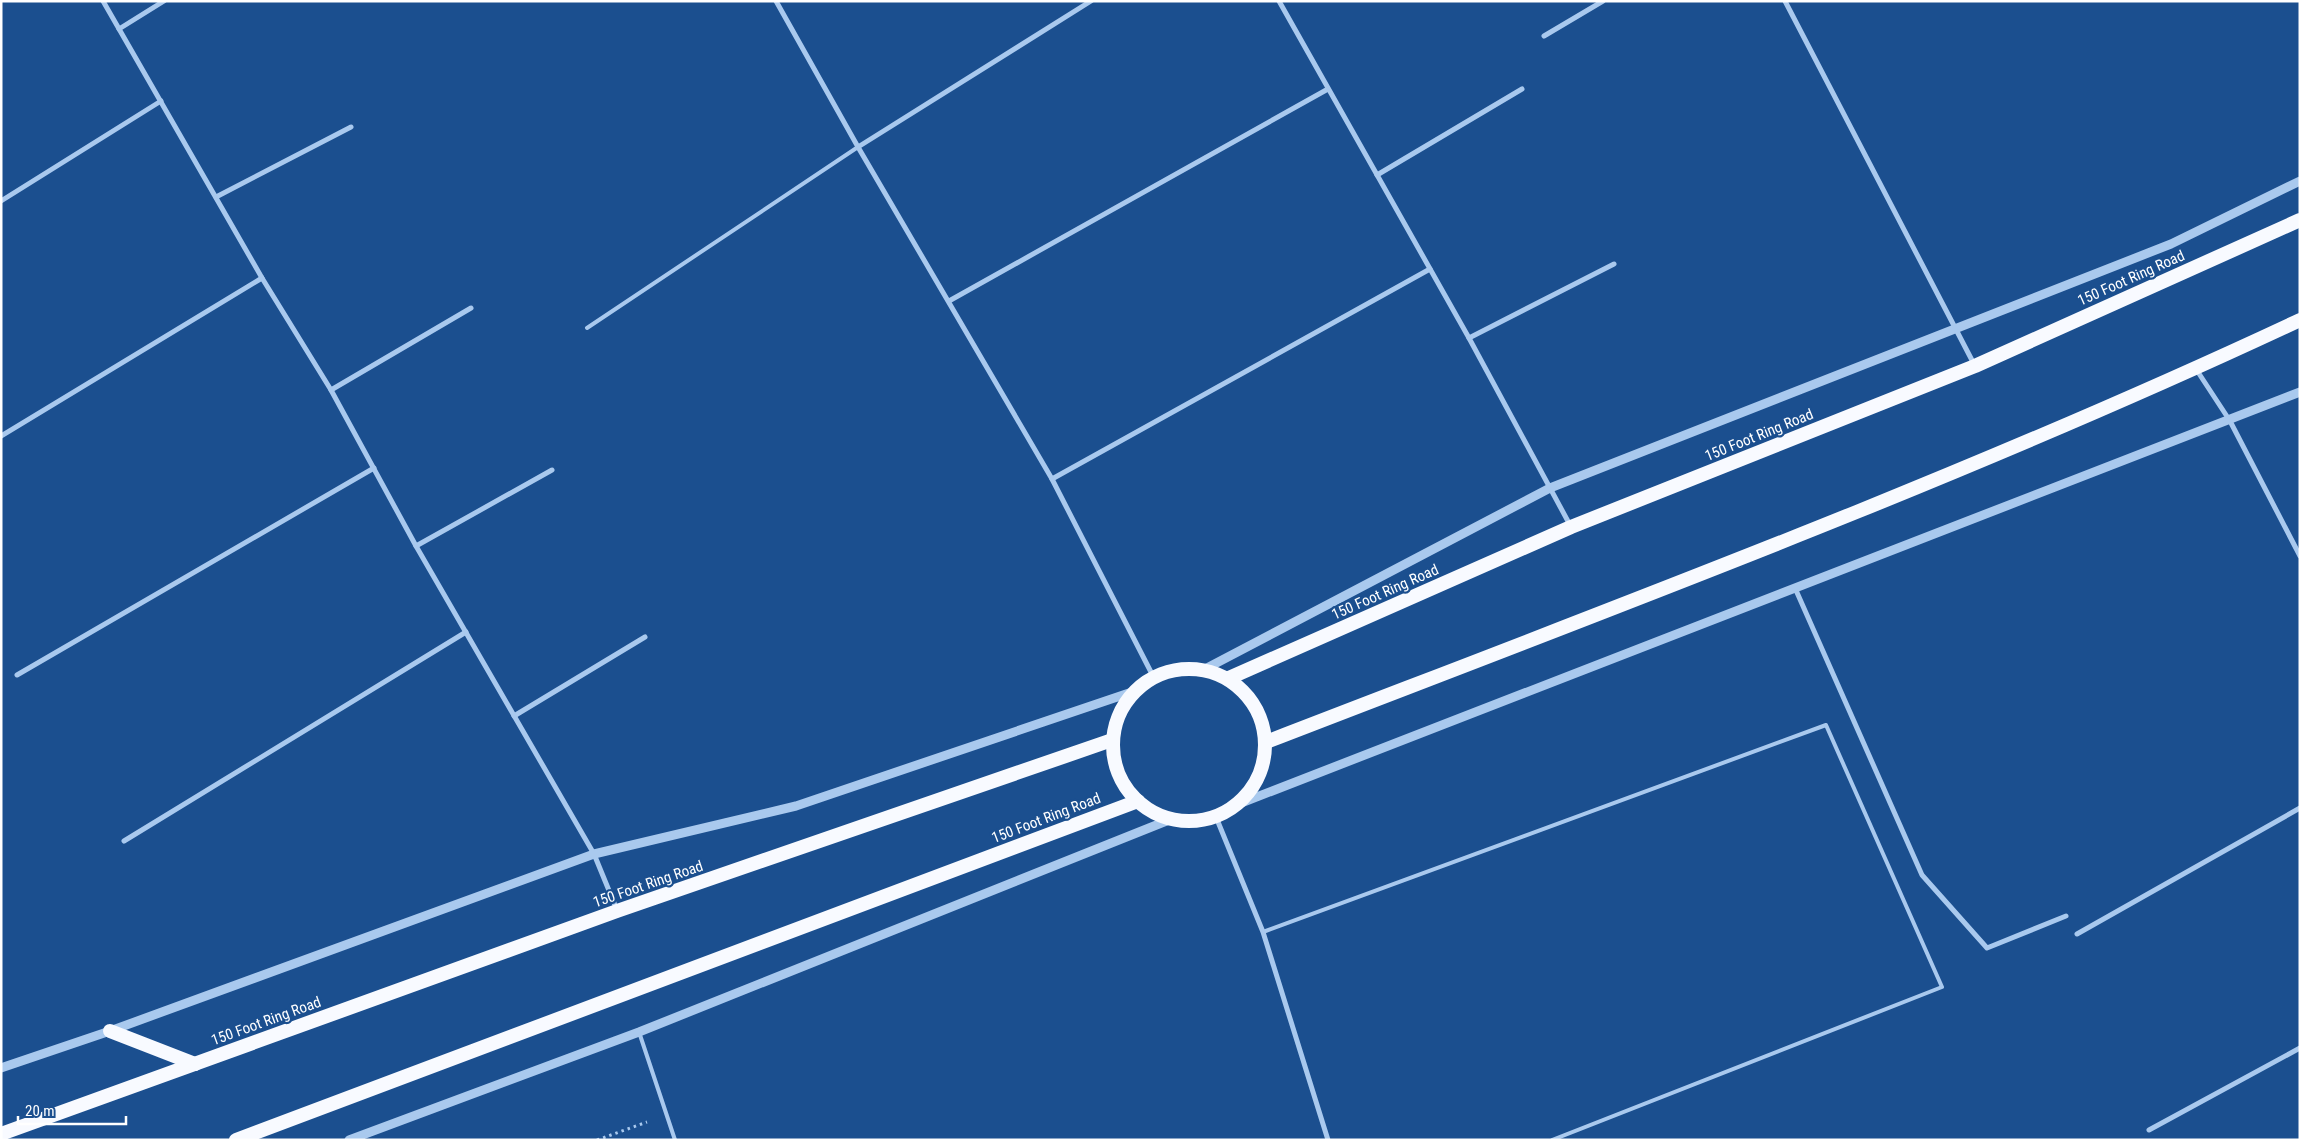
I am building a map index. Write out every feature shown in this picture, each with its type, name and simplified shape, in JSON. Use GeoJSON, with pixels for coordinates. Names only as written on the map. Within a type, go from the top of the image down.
{"type":"FeatureCollection","features":[{"type":"Feature","properties":{"kind":"highway","name":"150 Foot Ring Road"},"geometry":{"type":"LineString","coordinates":[[1229,678],[1571,527],[1976,366],[2300,220]]}},
{"type":"Feature","properties":{"kind":"highway"},"geometry":{"type":"LineString","coordinates":[[1266,742],[1606,611],[2017,446],[2196,368],[2300,320]]}},
{"type":"Feature","properties":{"kind":"highway"},"geometry":{"type":"LineString","coordinates":[[1178,668],[1205,669],[1229,678],[1249,696],[1261,719],[1266,742],[1263,766],[1253,788],[1236,805],[1216,817],[1193,822],[1169,820],[1145,808],[1126,790],[1115,766],[1112,740],[1118,714],[1132,692],[1153,676],[1178,668]]}},
{"type":"Feature","properties":{"kind":"highway","name":"150 Foot Ring Road"},"geometry":{"type":"LineString","coordinates":[[4,1133],[617,912],[1112,740]]}},
{"type":"Feature","properties":{"kind":"highway","name":"150 Foot Ring Road"},"geometry":{"type":"LineString","coordinates":[[236,1140],[1138,801]]}},
{"type":"Feature","properties":{"kind":"highway"},"geometry":{"type":"LineString","coordinates":[[110,1031],[195,1064]]}},
{"type":"Feature","properties":{"kind":"street"},"geometry":{"type":"LineString","coordinates":[[103,1],[262,278],[331,390],[416,546],[594,854],[617,912]]}},
{"type":"Feature","properties":{"kind":"street"},"geometry":{"type":"LineString","coordinates":[[119,28],[164,1]]}},
{"type":"Feature","properties":{"kind":"street"},"geometry":{"type":"LineString","coordinates":[[776,1],[858,147],[1052,479],[1153,676]]}},
{"type":"Feature","properties":{"kind":"street"},"geometry":{"type":"LineString","coordinates":[[858,147],[1091,1]]}},
{"type":"Feature","properties":{"kind":"street"},"geometry":{"type":"LineString","coordinates":[[1287,1],[1280,3],[1469,338],[1571,527]]}},
{"type":"Feature","properties":{"kind":"street"},"geometry":{"type":"LineString","coordinates":[[1544,36],[1603,1]]}},
{"type":"Feature","properties":{"kind":"street"},"geometry":{"type":"LineString","coordinates":[[1785,1],[1976,366]]}},
{"type":"Feature","properties":{"kind":"street"},"geometry":{"type":"LineString","coordinates":[[949,301],[1328,88]]}},
{"type":"Feature","properties":{"kind":"street"},"geometry":{"type":"LineString","coordinates":[[1376,175],[1522,89]]}},
{"type":"Feature","properties":{"kind":"street"},"geometry":{"type":"LineString","coordinates":[[1,201],[161,102]]}},
{"type":"Feature","properties":{"kind":"street"},"geometry":{"type":"LineString","coordinates":[[216,197],[351,127]]}},
{"type":"Feature","properties":{"kind":"street"},"geometry":{"type":"LineString","coordinates":[[1205,669],[1550,488],[2171,244],[2300,182]]}},
{"type":"Feature","properties":{"kind":"street"},"geometry":{"type":"LineString","coordinates":[[1469,338],[1614,264]]}},
{"type":"Feature","properties":{"kind":"street"},"geometry":{"type":"LineString","coordinates":[[1052,479],[1430,269]]}},
{"type":"Feature","properties":{"kind":"street"},"geometry":{"type":"LineString","coordinates":[[1,436],[262,278]]}},
{"type":"Feature","properties":{"kind":"street"},"geometry":{"type":"LineString","coordinates":[[331,390],[471,308]]}},
{"type":"Feature","properties":{"kind":"street"},"geometry":{"type":"LineString","coordinates":[[2196,368],[2230,421],[2300,556]]}},
{"type":"Feature","properties":{"kind":"street"},"geometry":{"type":"LineString","coordinates":[[1236,805],[2230,421],[2300,392]]}},
{"type":"Feature","properties":{"kind":"street"},"geometry":{"type":"LineString","coordinates":[[17,675],[374,468]]}},
{"type":"Feature","properties":{"kind":"street"},"geometry":{"type":"LineString","coordinates":[[416,546],[552,470]]}},
{"type":"Feature","properties":{"kind":"street"},"geometry":{"type":"LineString","coordinates":[[1795,588],[1922,875],[1987,948],[2066,916]]}},
{"type":"Feature","properties":{"kind":"street"},"geometry":{"type":"LineString","coordinates":[[124,841],[466,632]]}},
{"type":"Feature","properties":{"kind":"street"},"geometry":{"type":"LineString","coordinates":[[514,716],[645,637]]}},
{"type":"Feature","properties":{"kind":"street"},"geometry":{"type":"LineString","coordinates":[[1,1068],[110,1031],[594,854],[796,806],[1132,692]]}},
{"type":"Feature","properties":{"kind":"street"},"geometry":{"type":"LineString","coordinates":[[2077,934],[2300,808]]}},
{"type":"Feature","properties":{"kind":"street"},"geometry":{"type":"LineString","coordinates":[[1216,817],[1263,932],[1328,1140]]}},
{"type":"Feature","properties":{"kind":"street"},"geometry":{"type":"LineString","coordinates":[[349,1140],[639,1032],[1169,820]]}},
{"type":"Feature","properties":{"kind":"street"},"geometry":{"type":"LineString","coordinates":[[2149,1130],[2300,1048]]}},
{"type":"Feature","properties":{"kind":"lane"},"geometry":{"type":"LineString","coordinates":[[587,328],[858,147]]}},
{"type":"Feature","properties":{"kind":"lane"},"geometry":{"type":"LineString","coordinates":[[1263,932],[1826,725],[1942,987],[1552,1140]]}},
{"type":"Feature","properties":{"kind":"lane"},"geometry":{"type":"LineString","coordinates":[[639,1032],[675,1140]]}},
{"type":"Feature","properties":{"kind":"path"},"geometry":{"type":"LineString","coordinates":[[597,1140],[666,1114]]}}]}
